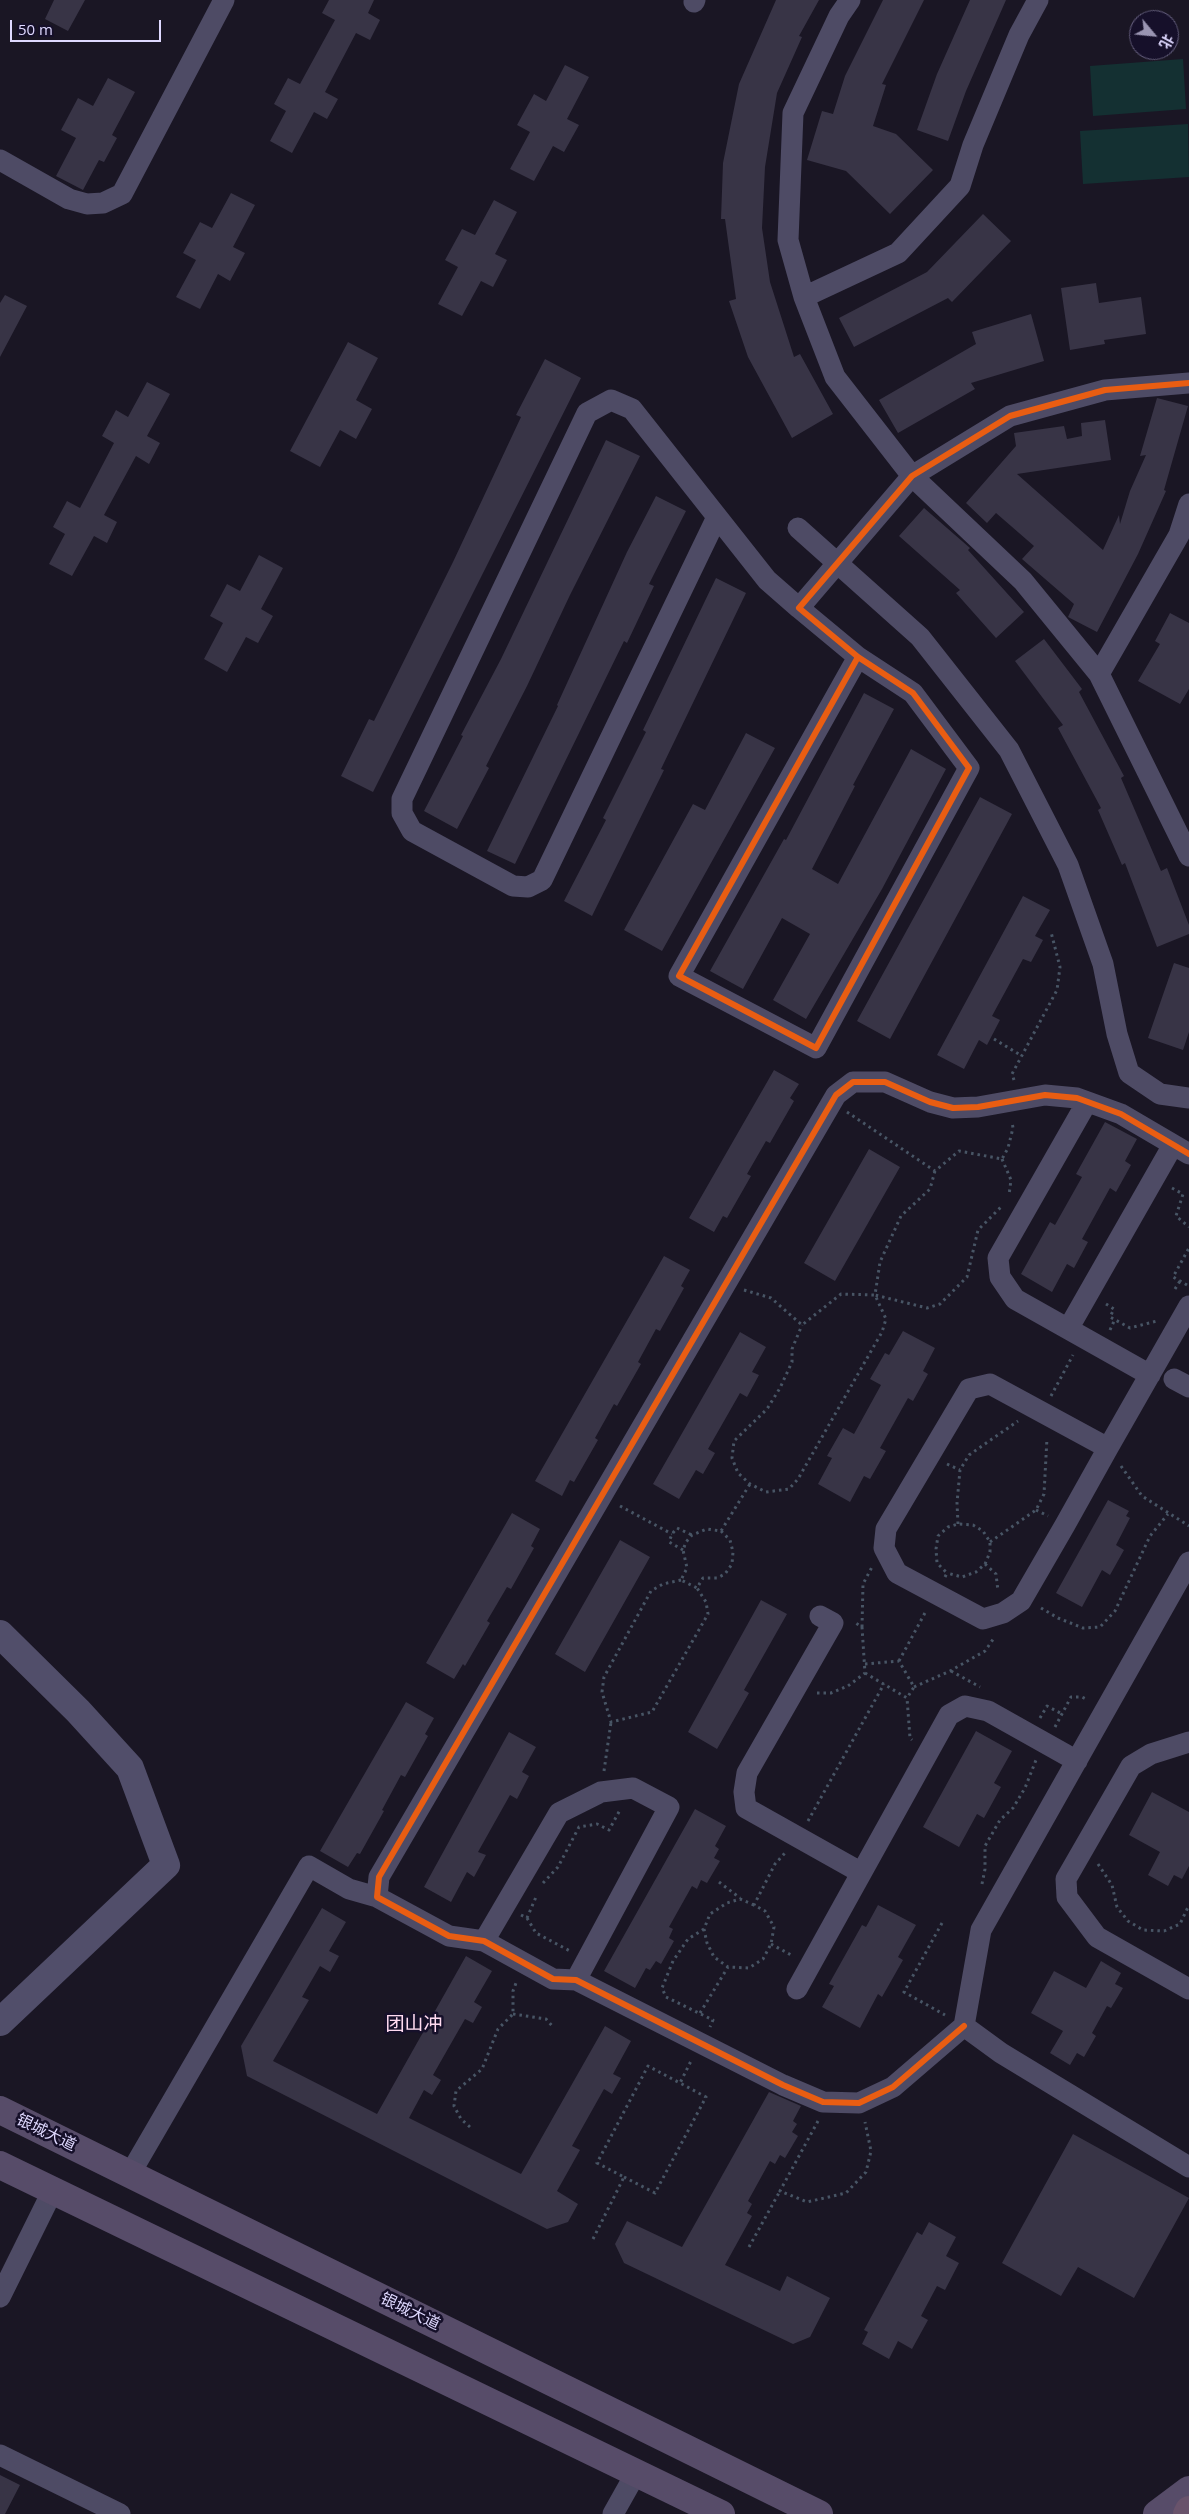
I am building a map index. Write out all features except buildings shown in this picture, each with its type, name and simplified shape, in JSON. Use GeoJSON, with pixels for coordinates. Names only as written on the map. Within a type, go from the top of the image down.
{"type":"FeatureCollection","features":[{"type":"Feature","properties":{"kind":"highway"},"geometry":{"type":"LineString","coordinates":[[1187,2514],[1189,2510]]}},
{"type":"Feature","properties":{"kind":"main road","name":"银城大道"},"geometry":{"type":"LineString","coordinates":[[0,2110],[819,2514]]}},
{"type":"Feature","properties":{"kind":"main road"},"geometry":{"type":"LineString","coordinates":[[0,2164],[722,2514]]}},
{"type":"Feature","properties":{"kind":"main road"},"geometry":{"type":"LineString","coordinates":[[1157,2514],[1189,2490]]}},
{"type":"Feature","properties":{"kind":"street"},"geometry":{"type":"LineString","coordinates":[[0,160],[69,199],[78,202],[87,204],[103,203],[122,194],[224,0]]}},
{"type":"Feature","properties":{"kind":"street"},"geometry":{"type":"LineString","coordinates":[[850,0],[839,16],[793,113],[788,240],[804,297],[836,377],[912,476],[1023,581],[1099,674],[1188,853]]}},
{"type":"Feature","properties":{"kind":"street"},"geometry":{"type":"LineString","coordinates":[[804,297],[898,253],[960,186],[977,136],[1019,35],[1038,0]]}},
{"type":"Feature","properties":{"kind":"street"},"geometry":{"type":"LineString","coordinates":[[799,608],[835,563],[912,476],[1010,416],[1105,390],[1189,383]]}},
{"type":"Feature","properties":{"kind":"street"},"geometry":{"type":"LineString","coordinates":[[717,517],[542,880],[528,887],[513,886],[412,831],[402,813],[402,799],[587,413],[611,400],[632,409],[767,580],[858,657],[913,693],[969,768],[816,1048],[679,976],[858,657]]}},
{"type":"Feature","properties":{"kind":"street"},"geometry":{"type":"LineString","coordinates":[[1099,674],[1179,534],[1189,504]]}},
{"type":"Feature","properties":{"kind":"street"},"geometry":{"type":"LineString","coordinates":[[798,528],[920,637],[1009,750],[1068,865],[1103,964],[1117,1034],[1129,1073],[1160,1094],[1189,1098]]}},
{"type":"Feature","properties":{"kind":"street"},"geometry":{"type":"LineString","coordinates":[[377,1897],[379,1877],[601,1496],[836,1095],[852,1082],[885,1082],[930,1102],[952,1108],[978,1107],[1045,1095],[1087,1102],[1121,1114],[1181,1150],[1154,1178],[1088,1294],[1076,1333]]}},
{"type":"Feature","properties":{"kind":"street"},"geometry":{"type":"LineString","coordinates":[[1087,1102],[998,1258],[1000,1277],[1015,1299],[1150,1375]]}},
{"type":"Feature","properties":{"kind":"street"},"geometry":{"type":"LineString","coordinates":[[1108,1448],[990,1384],[969,1390],[886,1530],[884,1548],[897,1573],[983,1619],[1003,1613],[1021,1601],[1150,1375],[1180,1301]]}},
{"type":"Feature","properties":{"kind":"street"},"geometry":{"type":"LineString","coordinates":[[130,2174],[309,1866],[349,1889],[377,1897],[449,1936],[484,1941],[553,1979],[576,1980],[783,2085],[823,2102],[859,2103],[892,2087],[964,2026],[981,1930],[1189,1562]]}},
{"type":"Feature","properties":{"kind":"street"},"geometry":{"type":"LineString","coordinates":[[820,1616],[833,1623],[747,1773],[744,1792],[746,1808],[860,1872]]}},
{"type":"Feature","properties":{"kind":"street"},"geometry":{"type":"LineString","coordinates":[[0,1634],[78,1711],[130,1768],[166,1865],[0,2022]]}},
{"type":"Feature","properties":{"kind":"street"},"geometry":{"type":"LineString","coordinates":[[797,1989],[860,1872],[949,1715],[966,1706],[988,1711],[1077,1761]]}},
{"type":"Feature","properties":{"kind":"street"},"geometry":{"type":"LineString","coordinates":[[1189,1742],[1151,1754],[1131,1766],[1066,1878],[1068,1897],[1082,1919],[1097,1937],[1189,1989]]}},
{"type":"Feature","properties":{"kind":"street"},"geometry":{"type":"LineString","coordinates":[[484,1941],[559,1813],[601,1792],[633,1788],[668,1807],[576,1980]]}},
{"type":"Feature","properties":{"kind":"street"},"geometry":{"type":"LineString","coordinates":[[964,2026],[1001,2053],[1189,2167]]}},
{"type":"Feature","properties":{"kind":"street"},"geometry":{"type":"LineString","coordinates":[[0,2297],[52,2190]]}},
{"type":"Feature","properties":{"kind":"street"},"geometry":{"type":"LineString","coordinates":[[0,2455],[120,2514]]}},
{"type":"Feature","properties":{"kind":"street"},"geometry":{"type":"LineString","coordinates":[[613,2514],[636,2473]]}},
{"type":"Feature","properties":{"kind":"path"},"geometry":{"type":"LineString","coordinates":[[1002,1159],[1008,1148],[1014,1128],[1012,1074],[1057,990],[1060,967],[1051,932]]}},
{"type":"Feature","properties":{"kind":"path"},"geometry":{"type":"LineString","coordinates":[[994,1039],[1022,1056]]}},
{"type":"Feature","properties":{"kind":"path"},"geometry":{"type":"LineString","coordinates":[[832,1102],[935,1171]]}},
{"type":"Feature","properties":{"kind":"path"},"geometry":{"type":"LineString","coordinates":[[1002,1159],[959,1151],[935,1171],[930,1189],[900,1216],[880,1262],[876,1295],[886,1319],[882,1332],[798,1479],[790,1489],[766,1492],[750,1484],[738,1473],[732,1458],[734,1441],[768,1408],[780,1388],[792,1362],[792,1350],[802,1325],[841,1294],[876,1295],[927,1308],[940,1304],[967,1276],[978,1230],[1009,1200],[1011,1180],[1002,1159]]}},
{"type":"Feature","properties":{"kind":"path"},"geometry":{"type":"LineString","coordinates":[[1154,1178],[1183,1194],[1176,1216],[1189,1227]]}},
{"type":"Feature","properties":{"kind":"path"},"geometry":{"type":"LineString","coordinates":[[1189,1248],[1173,1278],[1189,1287]]}},
{"type":"Feature","properties":{"kind":"path"},"geometry":{"type":"LineString","coordinates":[[1180,1281],[1180,1301]]}},
{"type":"Feature","properties":{"kind":"path"},"geometry":{"type":"LineString","coordinates":[[725,1284],[771,1298],[802,1325]]}},
{"type":"Feature","properties":{"kind":"path"},"geometry":{"type":"LineString","coordinates":[[1088,1294],[1114,1309],[1110,1316],[1130,1328],[1158,1321],[1162,1313]]}},
{"type":"Feature","properties":{"kind":"path"},"geometry":{"type":"LineString","coordinates":[[990,1542],[1036,1510],[1044,1494],[1042,1412],[1076,1333]]}},
{"type":"Feature","properties":{"kind":"path"},"geometry":{"type":"LineString","coordinates":[[958,1524],[957,1503],[960,1470],[969,1454],[1042,1412]]}},
{"type":"Feature","properties":{"kind":"path"},"geometry":{"type":"LineString","coordinates":[[1108,1448],[1142,1496],[1189,1526]]}},
{"type":"Feature","properties":{"kind":"path"},"geometry":{"type":"LineString","coordinates":[[721,1531],[750,1484]]}},
{"type":"Feature","properties":{"kind":"path"},"geometry":{"type":"LineString","coordinates":[[601,1496],[672,1534]]}},
{"type":"Feature","properties":{"kind":"path"},"geometry":{"type":"LineString","coordinates":[[1026,1592],[1040,1607],[1058,1618],[1083,1628],[1100,1627],[1115,1611],[1150,1536],[1168,1514]]}},
{"type":"Feature","properties":{"kind":"path"},"geometry":{"type":"LineString","coordinates":[[683,1550],[668,1542],[672,1534],[677,1528],[692,1535]]}},
{"type":"Feature","properties":{"kind":"path"},"geometry":{"type":"LineString","coordinates":[[681,1580],[687,1568],[683,1550],[692,1535],[707,1529],[721,1531],[730,1540],[733,1552],[732,1564],[725,1574],[717,1578],[703,1578],[697,1588]]}},
{"type":"Feature","properties":{"kind":"path"},"geometry":{"type":"LineString","coordinates":[[865,1673],[862,1627],[863,1584],[872,1566],[889,1558]]}},
{"type":"Feature","properties":{"kind":"path"},"geometry":{"type":"LineString","coordinates":[[601,1792],[611,1722],[602,1692],[604,1677],[651,1591],[663,1584],[681,1580],[697,1588],[706,1602],[708,1614],[652,1712],[611,1722]]}},
{"type":"Feature","properties":{"kind":"path"},"geometry":{"type":"LineString","coordinates":[[820,1616],[826,1608],[862,1627]]}},
{"type":"Feature","properties":{"kind":"path"},"geometry":{"type":"LineString","coordinates":[[865,1664],[899,1661],[914,1687],[907,1698],[910,1738],[928,1752]]}},
{"type":"Feature","properties":{"kind":"path"},"geometry":{"type":"LineString","coordinates":[[798,1685],[815,1692],[832,1693],[848,1686],[865,1673]]}},
{"type":"Feature","properties":{"kind":"path"},"geometry":{"type":"LineString","coordinates":[[865,1673],[907,1698]]}},
{"type":"Feature","properties":{"kind":"path"},"geometry":{"type":"LineString","coordinates":[[754,1905],[776,1864],[799,1837],[884,1684]]}},
{"type":"Feature","properties":{"kind":"path"},"geometry":{"type":"LineString","coordinates":[[982,1886],[985,1869],[985,1846],[1000,1820],[1013,1808],[1025,1788],[1032,1768],[1071,1697],[1082,1697],[1106,1710]]}},
{"type":"Feature","properties":{"kind":"path"},"geometry":{"type":"LineString","coordinates":[[541,1886],[558,1867],[579,1827],[597,1824],[609,1830],[633,1788]]}},
{"type":"Feature","properties":{"kind":"path"},"geometry":{"type":"LineString","coordinates":[[1082,1852],[1102,1866],[1112,1885],[1116,1907],[1128,1921],[1143,1930],[1164,1931],[1180,1924],[1189,1906]]}},
{"type":"Feature","properties":{"kind":"path"},"geometry":{"type":"LineString","coordinates":[[704,1929],[707,1943],[714,1957],[728,1967],[749,1968],[763,1959],[772,1944],[774,1926],[765,1911],[740,1899],[719,1882]]}},
{"type":"Feature","properties":{"kind":"path"},"geometry":{"type":"LineString","coordinates":[[527,1918],[537,1894]]}},
{"type":"Feature","properties":{"kind":"path"},"geometry":{"type":"LineString","coordinates":[[680,2082],[713,2020],[666,1996],[662,1988],[673,1961],[688,1940],[704,1929],[710,1914],[727,1903],[740,1899]]}},
{"type":"Feature","properties":{"kind":"path"},"geometry":{"type":"LineString","coordinates":[[505,1905],[527,1918],[536,1933],[586,1959]]}},
{"type":"Feature","properties":{"kind":"path"},"geometry":{"type":"LineString","coordinates":[[942,1922],[904,1992],[964,2026]]}},
{"type":"Feature","properties":{"kind":"path"},"geometry":{"type":"LineString","coordinates":[[470,2127],[461,2119],[454,2106],[456,2091],[482,2069],[498,2029],[514,2014],[513,1991],[524,1963]]}},
{"type":"Feature","properties":{"kind":"path"},"geometry":{"type":"LineString","coordinates":[[700,2013],[728,1967]]}},
{"type":"Feature","properties":{"kind":"path"},"geometry":{"type":"LineString","coordinates":[[514,2014],[546,2019],[554,2028]]}},
{"type":"Feature","properties":{"kind":"path"},"geometry":{"type":"LineString","coordinates":[[648,2066],[706,2097],[655,2193],[624,2177],[597,2162],[648,2066]]}},
{"type":"Feature","properties":{"kind":"path"},"geometry":{"type":"LineString","coordinates":[[750,2247],[828,2102]]}},
{"type":"Feature","properties":{"kind":"path"},"geometry":{"type":"LineString","coordinates":[[780,2191],[807,2202],[846,2194],[866,2172],[870,2152],[867,2130],[859,2103]]}},
{"type":"Feature","properties":{"kind":"path"},"geometry":{"type":"LineString","coordinates":[[593,2239],[624,2177]]}},
{"type":"Feature","properties":{"kind":"green space"},"geometry":{"type":"Polygon","coordinates":[[[1183,59],[1186,109],[1093,116],[1090,66],[1183,59]]]}},
{"type":"Feature","properties":{"kind":"green space"},"geometry":{"type":"Polygon","coordinates":[[[1188,124],[1189,177],[1083,184],[1080,131],[1188,124]]]}},
{"type":"Feature","properties":{"kind":"cycle path"},"geometry":{"type":"LineString","coordinates":[[858,657],[679,976],[816,1048],[969,768],[913,693],[858,657],[799,608],[912,476],[1010,416],[1105,390],[1189,383]]}},
{"type":"Feature","properties":{"kind":"cycle path"},"geometry":{"type":"LineString","coordinates":[[964,2026],[893,2087],[859,2103],[823,2102],[783,2085],[576,1980],[553,1979],[484,1941],[449,1936],[377,1897],[379,1877],[836,1095],[853,1082],[885,1082],[930,1102],[953,1108],[978,1107],[1045,1095],[1077,1098],[1121,1114],[1189,1154]]}},
{"type":"Feature","properties":{"kind":"district","name":"团山冲"},"geometry":{"type":"Point","coordinates":[414,2025]}}]}
